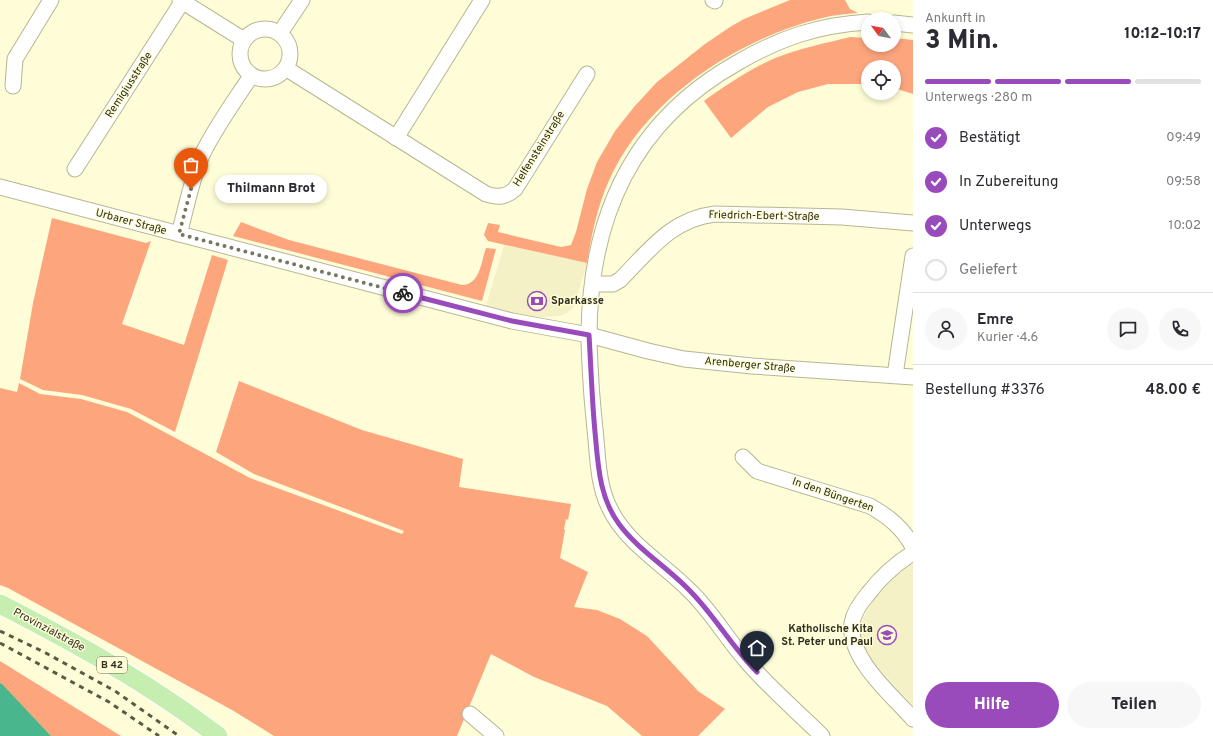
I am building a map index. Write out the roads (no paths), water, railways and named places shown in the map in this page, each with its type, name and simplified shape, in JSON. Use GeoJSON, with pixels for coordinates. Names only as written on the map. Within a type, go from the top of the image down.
{"type":"FeatureCollection","features":[{"type":"Feature","properties":{"kind":"main road","name":"Provinzialstraße"},"geometry":{"type":"LineString","coordinates":[[0,604],[132,676],[218,736]]}},
{"type":"Feature","properties":{"kind":"street"},"geometry":{"type":"LineString","coordinates":[[13,86],[15,60],[51,0]]}},
{"type":"Feature","properties":{"kind":"street"},"geometry":{"type":"LineString","coordinates":[[280,33],[302,0]]}},
{"type":"Feature","properties":{"kind":"street"},"geometry":{"type":"LineString","coordinates":[[396,138],[482,0]]}},
{"type":"Feature","properties":{"kind":"street","name":"Remigiusstraße"},"geometry":{"type":"LineString","coordinates":[[75,169],[181,1],[244,40]]}},
{"type":"Feature","properties":{"kind":"street"},"geometry":{"type":"LineString","coordinates":[[822,736],[751,666],[694,594],[638,545],[619,525],[611,513],[606,501],[598,470],[589,335],[593,284],[602,235],[615,195],[636,154],[651,133],[668,114],[705,82],[747,57],[797,34],[844,23],[861,22]]}},
{"type":"Feature","properties":{"kind":"street"},"geometry":{"type":"LineString","coordinates":[[901,24],[913,25]]}},
{"type":"Feature","properties":{"kind":"street"},"geometry":{"type":"LineString","coordinates":[[265,28],[280,33],[286,39],[291,54],[287,68],[274,78],[266,80],[251,76],[241,63],[241,47],[244,40],[250,34],[265,28]]}},
{"type":"Feature","properties":{"kind":"street","name":"Helfensteinstraße"},"geometry":{"type":"LineString","coordinates":[[287,68],[396,138],[493,197],[505,196],[515,189],[587,74]]}},
{"type":"Feature","properties":{"kind":"street"},"geometry":{"type":"LineString","coordinates":[[179,234],[195,174],[202,156],[251,76]]}},
{"type":"Feature","properties":{"kind":"street","name":"Urbarer Straße"},"geometry":{"type":"LineString","coordinates":[[0,187],[512,321],[589,335]]}},
{"type":"Feature","properties":{"kind":"street","name":"Friedrich-Ebert-Straße"},"geometry":{"type":"LineString","coordinates":[[593,284],[613,284],[620,280],[669,231],[685,222],[703,215],[842,217],[913,223]]}},
{"type":"Feature","properties":{"kind":"street"},"geometry":{"type":"LineString","coordinates":[[895,375],[913,256]]}},
{"type":"Feature","properties":{"kind":"street","name":"Arenberger Straße"},"geometry":{"type":"LineString","coordinates":[[589,335],[684,359],[752,366],[913,377]]}},
{"type":"Feature","properties":{"kind":"street","name":"In den Büngerten"},"geometry":{"type":"LineString","coordinates":[[743,457],[757,471],[870,506],[885,514],[897,524],[913,547]]}},
{"type":"Feature","properties":{"kind":"street"},"geometry":{"type":"LineString","coordinates":[[913,553],[888,571],[861,602],[852,624],[855,645],[868,669],[913,719]]}},
{"type":"Feature","properties":{"kind":"street"},"geometry":{"type":"LineString","coordinates":[[470,714],[496,736]]}},
{"type":"Feature","properties":{"kind":"railway"},"geometry":{"type":"LineString","coordinates":[[0,631],[44,652],[115,691],[179,736]]}},
{"type":"Feature","properties":{"kind":"railway"},"geometry":{"type":"LineString","coordinates":[[0,643],[109,702],[159,736]]}},
{"type":"Feature","properties":{"kind":"place","name":"Thilmann Brot"},"geometry":{"type":"Point","coordinates":[191,189]}},
{"type":"Feature","properties":{"kind":"place","name":"Sparkasse"},"geometry":{"type":"Point","coordinates":[537,301]}},
{"type":"Feature","properties":{"kind":"place","name":"Katholische Kita St. Peter und Paul"},"geometry":{"type":"Point","coordinates":[887,635]}}]}
